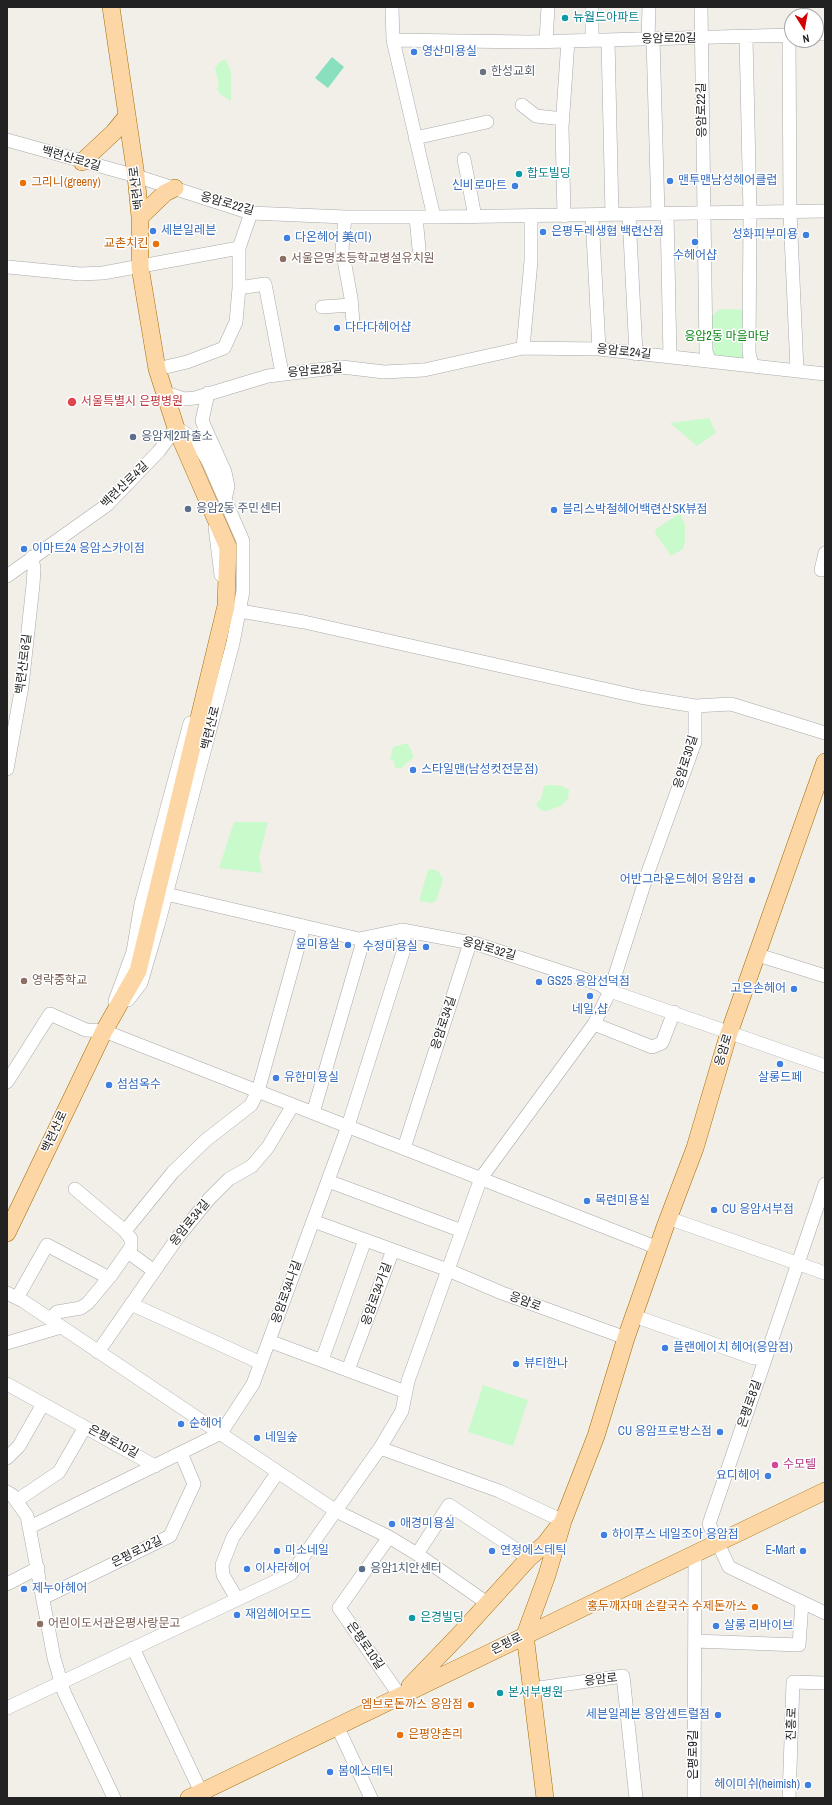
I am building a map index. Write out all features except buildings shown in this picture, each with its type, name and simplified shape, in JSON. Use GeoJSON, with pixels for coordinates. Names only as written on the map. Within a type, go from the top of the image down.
{"type":"FeatureCollection","features":[{"type":"Feature","properties":{"kind":"main road","name":"백련산로"},"geometry":{"type":"LineString","coordinates":[[7,1233],[104,1031],[138,971],[226,606],[228,547],[217,502],[176,428],[166,393],[157,369],[140,267],[140,217],[136,176],[111,7]]}},
{"type":"Feature","properties":{"kind":"main road"},"geometry":{"type":"LineString","coordinates":[[82,162],[114,132],[127,116]]}},
{"type":"Feature","properties":{"kind":"main road"},"geometry":{"type":"LineString","coordinates":[[140,217],[165,193],[176,188]]}},
{"type":"Feature","properties":{"kind":"main road","name":"응암로"},"geometry":{"type":"LineString","coordinates":[[545,1798],[525,1636],[547,1575],[563,1521],[596,1436],[626,1338],[668,1218],[695,1148],[730,1032],[825,762]]}},
{"type":"Feature","properties":{"kind":"main road","name":"은평로"},"geometry":{"type":"LineString","coordinates":[[195,1795],[825,1491]]}},
{"type":"Feature","properties":{"kind":"main road"},"geometry":{"type":"LineString","coordinates":[[400,1696],[433,1663],[529,1558],[545,1544],[563,1521]]}},
{"type":"Feature","properties":{"kind":"street"},"geometry":{"type":"LineString","coordinates":[[392,7],[393,40],[434,217]]}},
{"type":"Feature","properties":{"kind":"street"},"geometry":{"type":"LineString","coordinates":[[546,41],[548,7]]}},
{"type":"Feature","properties":{"kind":"street"},"geometry":{"type":"LineString","coordinates":[[592,7],[592,40]]}},
{"type":"Feature","properties":{"kind":"street"},"geometry":{"type":"LineString","coordinates":[[649,7],[670,357]]}},
{"type":"Feature","properties":{"kind":"street","name":"응암로22길"},"geometry":{"type":"LineString","coordinates":[[701,7],[706,351],[709,360]]}},
{"type":"Feature","properties":{"kind":"street","name":"응암로20길"},"geometry":{"type":"LineString","coordinates":[[393,40],[568,41],[784,35]]}},
{"type":"Feature","properties":{"kind":"street"},"geometry":{"type":"LineString","coordinates":[[746,37],[750,213],[749,353],[752,365]]}},
{"type":"Feature","properties":{"kind":"street"},"geometry":{"type":"LineString","coordinates":[[608,40],[612,215]]}},
{"type":"Feature","properties":{"kind":"street"},"geometry":{"type":"LineString","coordinates":[[564,216],[562,119],[568,41]]}},
{"type":"Feature","properties":{"kind":"street"},"geometry":{"type":"LineString","coordinates":[[791,48],[790,212],[797,370]]}},
{"type":"Feature","properties":{"kind":"street"},"geometry":{"type":"LineString","coordinates":[[522,105],[536,116],[562,119]]}},
{"type":"Feature","properties":{"kind":"street"},"geometry":{"type":"LineString","coordinates":[[415,138],[487,122]]}},
{"type":"Feature","properties":{"kind":"street","name":"백련산로2길"},"geometry":{"type":"LineString","coordinates":[[7,140],[136,176]]}},
{"type":"Feature","properties":{"kind":"street"},"geometry":{"type":"LineString","coordinates":[[464,159],[475,217]]}},
{"type":"Feature","properties":{"kind":"street","name":"응암로22길"},"geometry":{"type":"LineString","coordinates":[[136,176],[251,212],[345,217],[475,217],[825,212]]}},
{"type":"Feature","properties":{"kind":"street"},"geometry":{"type":"LineString","coordinates":[[157,369],[187,362],[224,348],[236,322],[239,288],[239,248],[251,212]]}},
{"type":"Feature","properties":{"kind":"street"},"geometry":{"type":"LineString","coordinates":[[592,215],[599,349]]}},
{"type":"Feature","properties":{"kind":"street"},"geometry":{"type":"LineString","coordinates":[[629,215],[636,354]]}},
{"type":"Feature","properties":{"kind":"street"},"geometry":{"type":"LineString","coordinates":[[523,348],[530,261],[531,216]]}},
{"type":"Feature","properties":{"kind":"street"},"geometry":{"type":"LineString","coordinates":[[345,217],[342,249],[353,322]]}},
{"type":"Feature","properties":{"kind":"street"},"geometry":{"type":"LineString","coordinates":[[416,217],[419,249]]}},
{"type":"Feature","properties":{"kind":"street"},"geometry":{"type":"LineString","coordinates":[[8,267],[80,274],[104,273],[239,248]]}},
{"type":"Feature","properties":{"kind":"street"},"geometry":{"type":"LineString","coordinates":[[239,288],[265,284],[282,373]]}},
{"type":"Feature","properties":{"kind":"street"},"geometry":{"type":"LineString","coordinates":[[322,307],[351,305]]}},
{"type":"Feature","properties":{"kind":"street","name":"응암로24길"},"geometry":{"type":"LineString","coordinates":[[424,370],[523,348],[599,349],[825,374]]}},
{"type":"Feature","properties":{"kind":"street","name":"응암로28길"},"geometry":{"type":"LineString","coordinates":[[166,393],[184,399],[195,398],[208,393],[282,373],[342,367],[384,372],[424,370]]}},
{"type":"Feature","properties":{"kind":"street"},"geometry":{"type":"LineString","coordinates":[[208,393],[202,421],[225,472],[228,486],[217,502]]}},
{"type":"Feature","properties":{"kind":"street","name":"백련산로4길"},"geometry":{"type":"LineString","coordinates":[[7,576],[107,505],[160,451],[176,428]]}},
{"type":"Feature","properties":{"kind":"street","name":"백련산로"},"geometry":{"type":"LineString","coordinates":[[104,1031],[141,983],[201,769],[240,611],[243,591],[243,541],[217,502]]}},
{"type":"Feature","properties":{"kind":"street"},"geometry":{"type":"LineString","coordinates":[[823,570],[825,553]]}},
{"type":"Feature","properties":{"kind":"street","name":"백련산로6길"},"geometry":{"type":"LineString","coordinates":[[7,769],[22,686],[33,585],[34,569],[32,558]]}},
{"type":"Feature","properties":{"kind":"street"},"geometry":{"type":"LineString","coordinates":[[240,611],[304,622],[640,697],[695,706],[731,704],[825,733]]}},
{"type":"Feature","properties":{"kind":"street","name":"응암로30길"},"geometry":{"type":"LineString","coordinates":[[610,990],[647,875],[694,742],[695,706]]}},
{"type":"Feature","properties":{"kind":"street","name":"응암로32길"},"geometry":{"type":"LineString","coordinates":[[166,894],[359,939],[402,930],[470,942],[593,982],[610,990],[825,1066]]}},
{"type":"Feature","properties":{"kind":"street"},"geometry":{"type":"LineString","coordinates":[[125,1231],[173,1172],[206,1140],[251,1105],[258,1091],[304,926]]}},
{"type":"Feature","properties":{"kind":"street"},"geometry":{"type":"LineString","coordinates":[[348,1126],[405,946],[402,930]]}},
{"type":"Feature","properties":{"kind":"street"},"geometry":{"type":"LineString","coordinates":[[313,1113],[364,938]]}},
{"type":"Feature","properties":{"kind":"street","name":"응암로34길"},"geometry":{"type":"LineString","coordinates":[[404,1148],[470,942]]}},
{"type":"Feature","properties":{"kind":"street"},"geometry":{"type":"LineString","coordinates":[[758,955],[825,976]]}},
{"type":"Feature","properties":{"kind":"street"},"geometry":{"type":"LineString","coordinates":[[7,1708],[291,1574],[380,1448],[402,1411],[408,1381],[481,1178],[594,1024],[610,990]]}},
{"type":"Feature","properties":{"kind":"street"},"geometry":{"type":"LineString","coordinates":[[594,1024],[652,1047],[662,1043],[674,1012]]}},
{"type":"Feature","properties":{"kind":"street"},"geometry":{"type":"LineString","coordinates":[[7,1082],[50,1014],[86,1030],[104,1031],[658,1248]]}},
{"type":"Feature","properties":{"kind":"street","name":"응암로34길"},"geometry":{"type":"LineString","coordinates":[[98,1352],[178,1237],[209,1199],[229,1179],[252,1166],[268,1147],[293,1105]]}},
{"type":"Feature","properties":{"kind":"street","name":"응암로34나길"},"geometry":{"type":"LineString","coordinates":[[221,1433],[253,1384],[348,1126]]}},
{"type":"Feature","properties":{"kind":"street"},"geometry":{"type":"LineString","coordinates":[[328,1181],[462,1231]]}},
{"type":"Feature","properties":{"kind":"street","name":"은평로8길"},"geometry":{"type":"LineString","coordinates":[[825,1184],[709,1524],[719,1542],[729,1567],[825,1613]]}},
{"type":"Feature","properties":{"kind":"street"},"geometry":{"type":"LineString","coordinates":[[50,1319],[57,1312],[81,1308],[88,1303],[109,1278],[131,1247],[131,1239],[125,1231],[76,1189]]}},
{"type":"Feature","properties":{"kind":"street"},"geometry":{"type":"LineString","coordinates":[[668,1218],[825,1273]]}},
{"type":"Feature","properties":{"kind":"street"},"geometry":{"type":"LineString","coordinates":[[313,1221],[393,1250]]}},
{"type":"Feature","properties":{"kind":"street"},"geometry":{"type":"LineString","coordinates":[[322,1360],[365,1240]]}},
{"type":"Feature","properties":{"kind":"street"},"geometry":{"type":"LineString","coordinates":[[109,1278],[46,1244],[12,1295],[336,1511],[389,1537],[417,1554],[487,1603]]}},
{"type":"Feature","properties":{"kind":"street","name":"응암로34가길"},"geometry":{"type":"LineString","coordinates":[[348,1370],[393,1250],[448,1270]]}},
{"type":"Feature","properties":{"kind":"street"},"geometry":{"type":"LineString","coordinates":[[128,1252],[154,1271]]}},
{"type":"Feature","properties":{"kind":"street","name":"응암로"},"geometry":{"type":"LineString","coordinates":[[448,1270],[509,1295],[626,1338]]}},
{"type":"Feature","properties":{"kind":"street"},"geometry":{"type":"LineString","coordinates":[[131,1304],[260,1363]]}},
{"type":"Feature","properties":{"kind":"street"},"geometry":{"type":"LineString","coordinates":[[634,1316],[754,1358],[765,1359]]}},
{"type":"Feature","properties":{"kind":"street"},"geometry":{"type":"LineString","coordinates":[[7,1343],[61,1327]]}},
{"type":"Feature","properties":{"kind":"street"},"geometry":{"type":"LineString","coordinates":[[269,1341],[406,1392]]}},
{"type":"Feature","properties":{"kind":"street","name":"은평로10길"},"geometry":{"type":"LineString","coordinates":[[7,1384],[155,1466]]}},
{"type":"Feature","properties":{"kind":"street"},"geometry":{"type":"LineString","coordinates":[[7,1458],[19,1446],[43,1404]]}},
{"type":"Feature","properties":{"kind":"street"},"geometry":{"type":"LineString","coordinates":[[85,1427],[59,1472],[11,1497],[27,1516],[30,1527],[54,1658],[64,1692],[114,1798]]}},
{"type":"Feature","properties":{"kind":"street"},"geometry":{"type":"LineString","coordinates":[[30,1527],[221,1433]]}},
{"type":"Feature","properties":{"kind":"street"},"geometry":{"type":"LineString","coordinates":[[380,1448],[499,1491],[563,1521]]}},
{"type":"Feature","properties":{"kind":"street","name":"은평로12길"},"geometry":{"type":"LineString","coordinates":[[43,1598],[170,1536],[194,1484],[181,1453]]}},
{"type":"Feature","properties":{"kind":"street"},"geometry":{"type":"LineString","coordinates":[[237,1599],[223,1575],[222,1565],[233,1537],[278,1472]]}},
{"type":"Feature","properties":{"kind":"street"},"geometry":{"type":"LineString","coordinates":[[417,1554],[449,1505],[529,1558]]}},
{"type":"Feature","properties":{"kind":"street","name":"은평로10길"},"geometry":{"type":"LineString","coordinates":[[389,1537],[339,1608],[400,1696]]}},
{"type":"Feature","properties":{"kind":"street","name":"은평로9길"},"geometry":{"type":"LineString","coordinates":[[694,1798],[695,1554]]}},
{"type":"Feature","properties":{"kind":"street"},"geometry":{"type":"LineString","coordinates":[[7,1584],[38,1568]]}},
{"type":"Feature","properties":{"kind":"street"},"geometry":{"type":"LineString","coordinates":[[694,1640],[799,1645],[802,1602]]}},
{"type":"Feature","properties":{"kind":"street"},"geometry":{"type":"LineString","coordinates":[[133,1648],[195,1795]]}},
{"type":"Feature","properties":{"kind":"street","name":"응암로"},"geometry":{"type":"LineString","coordinates":[[532,1689],[623,1676],[636,1798]]}},
{"type":"Feature","properties":{"kind":"street","name":"진흥로"},"geometry":{"type":"LineString","coordinates":[[789,1798],[793,1682],[825,1683]]}},
{"type":"Feature","properties":{"kind":"street"},"geometry":{"type":"LineString","coordinates":[[337,1726],[371,1798]]}},
{"type":"Feature","properties":{"kind":"green space"},"geometry":{"type":"Polygon","coordinates":[[[332,57],[344,67],[328,88],[315,78],[332,57]]]}},
{"type":"Feature","properties":{"kind":"green space"},"geometry":{"type":"Polygon","coordinates":[[[222,60],[226,60],[231,72],[231,101],[220,94],[217,89],[219,86],[215,67],[222,60]]]}},
{"type":"Feature","properties":{"kind":"green space","name":"응암2동 마을마당"},"geometry":{"type":"Polygon","coordinates":[[[720,309],[749,310],[746,357],[733,364],[713,361],[711,317],[720,309]]]}},
{"type":"Feature","properties":{"kind":"green space"},"geometry":{"type":"Polygon","coordinates":[[[709,418],[716,433],[697,446],[670,423],[709,418]]]}},
{"type":"Feature","properties":{"kind":"green space"},"geometry":{"type":"Polygon","coordinates":[[[680,513],[685,525],[685,542],[683,549],[671,556],[655,533],[656,529],[680,513]]]}},
{"type":"Feature","properties":{"kind":"green space"},"geometry":{"type":"Polygon","coordinates":[[[408,744],[413,754],[413,758],[401,768],[395,768],[394,761],[390,759],[393,747],[408,744]]]}},
{"type":"Feature","properties":{"kind":"green space"},"geometry":{"type":"Polygon","coordinates":[[[544,786],[562,786],[569,790],[568,799],[561,806],[546,811],[540,810],[536,804],[541,799],[544,786]]]}},
{"type":"Feature","properties":{"kind":"green space"},"geometry":{"type":"Polygon","coordinates":[[[234,822],[268,822],[259,857],[262,873],[219,868],[234,822]]]}},
{"type":"Feature","properties":{"kind":"green space"},"geometry":{"type":"Polygon","coordinates":[[[432,869],[438,871],[443,879],[437,899],[433,903],[419,901],[428,870],[432,869]]]}},
{"type":"Feature","properties":{"kind":"green space"},"geometry":{"type":"Polygon","coordinates":[[[483,1385],[528,1400],[513,1446],[468,1432],[483,1385]]]}},
{"type":"Feature","properties":{"kind":"place","name":"뉴월드아파트"},"geometry":{"type":"Point","coordinates":[565,18]}},
{"type":"Feature","properties":{"kind":"place","name":"영산미용실"},"geometry":{"type":"Point","coordinates":[414,52]}},
{"type":"Feature","properties":{"kind":"place","name":"한성교회"},"geometry":{"type":"Point","coordinates":[483,72]}},
{"type":"Feature","properties":{"kind":"place","name":"합도빌딩"},"geometry":{"type":"Point","coordinates":[519,174]}},
{"type":"Feature","properties":{"kind":"place","name":"맨투맨남성헤어클럽"},"geometry":{"type":"Point","coordinates":[670,181]}},
{"type":"Feature","properties":{"kind":"place","name":"그리니(greeny)"},"geometry":{"type":"Point","coordinates":[23,183]}},
{"type":"Feature","properties":{"kind":"place","name":"신비로마트"},"geometry":{"type":"Point","coordinates":[515,186]}},
{"type":"Feature","properties":{"kind":"place","name":"세븐일레븐"},"geometry":{"type":"Point","coordinates":[153,231]}},
{"type":"Feature","properties":{"kind":"place","name":"은평두레생협 백련산점"},"geometry":{"type":"Point","coordinates":[543,232]}},
{"type":"Feature","properties":{"kind":"place","name":"성화피부미용"},"geometry":{"type":"Point","coordinates":[806,235]}},
{"type":"Feature","properties":{"kind":"place","name":"다온헤어 美(미)"},"geometry":{"type":"Point","coordinates":[287,238]}},
{"type":"Feature","properties":{"kind":"place","name":"수헤어샵"},"geometry":{"type":"Point","coordinates":[695,242]}},
{"type":"Feature","properties":{"kind":"place","name":"교촌치킨"},"geometry":{"type":"Point","coordinates":[156,244]}},
{"type":"Feature","properties":{"kind":"place","name":"서울은명초등학교병설유치원"},"geometry":{"type":"Point","coordinates":[283,259]}},
{"type":"Feature","properties":{"kind":"place","name":"다다다헤어샵"},"geometry":{"type":"Point","coordinates":[337,328]}},
{"type":"Feature","properties":{"kind":"place","name":"서울특별시 은평병원"},"geometry":{"type":"Point","coordinates":[72,402]}},
{"type":"Feature","properties":{"kind":"place","name":"응암제2파출소"},"geometry":{"type":"Point","coordinates":[133,437]}},
{"type":"Feature","properties":{"kind":"place","name":"응암2동 주민센터"},"geometry":{"type":"Point","coordinates":[188,509]}},
{"type":"Feature","properties":{"kind":"place","name":"블리스박철헤어백련산SK뷰점"},"geometry":{"type":"Point","coordinates":[554,510]}},
{"type":"Feature","properties":{"kind":"place","name":"이마트24 응암스카이점"},"geometry":{"type":"Point","coordinates":[24,549]}},
{"type":"Feature","properties":{"kind":"place","name":"스타일맨(남성컷전문점)"},"geometry":{"type":"Point","coordinates":[413,770]}},
{"type":"Feature","properties":{"kind":"place","name":"어반그라운드헤어 응암점"},"geometry":{"type":"Point","coordinates":[752,880]}},
{"type":"Feature","properties":{"kind":"place","name":"윤미용실"},"geometry":{"type":"Point","coordinates":[348,945]}},
{"type":"Feature","properties":{"kind":"place","name":"수정미용실"},"geometry":{"type":"Point","coordinates":[426,947]}},
{"type":"Feature","properties":{"kind":"place","name":"영락중학교"},"geometry":{"type":"Point","coordinates":[24,981]}},
{"type":"Feature","properties":{"kind":"place","name":"GS25 응암선덕점"},"geometry":{"type":"Point","coordinates":[539,982]}},
{"type":"Feature","properties":{"kind":"place","name":"고은손헤어"},"geometry":{"type":"Point","coordinates":[794,989]}},
{"type":"Feature","properties":{"kind":"place","name":"네일,샵"},"geometry":{"type":"Point","coordinates":[590,996]}},
{"type":"Feature","properties":{"kind":"place","name":"살롱드페"},"geometry":{"type":"Point","coordinates":[780,1064]}},
{"type":"Feature","properties":{"kind":"place","name":"유한미용실"},"geometry":{"type":"Point","coordinates":[276,1078]}},
{"type":"Feature","properties":{"kind":"place","name":"섬섬옥수"},"geometry":{"type":"Point","coordinates":[109,1085]}},
{"type":"Feature","properties":{"kind":"place","name":"목련미용실"},"geometry":{"type":"Point","coordinates":[587,1201]}},
{"type":"Feature","properties":{"kind":"place","name":"CU 응암서부점"},"geometry":{"type":"Point","coordinates":[714,1210]}},
{"type":"Feature","properties":{"kind":"place","name":"플랜에이치 헤어(응암점)"},"geometry":{"type":"Point","coordinates":[665,1348]}},
{"type":"Feature","properties":{"kind":"place","name":"뷰티한나"},"geometry":{"type":"Point","coordinates":[516,1364]}},
{"type":"Feature","properties":{"kind":"place","name":"순헤어"},"geometry":{"type":"Point","coordinates":[181,1424]}},
{"type":"Feature","properties":{"kind":"place","name":"CU 응암프로방스점"},"geometry":{"type":"Point","coordinates":[720,1432]}},
{"type":"Feature","properties":{"kind":"place","name":"네일숲"},"geometry":{"type":"Point","coordinates":[257,1438]}},
{"type":"Feature","properties":{"kind":"place","name":"수모텔"},"geometry":{"type":"Point","coordinates":[775,1465]}},
{"type":"Feature","properties":{"kind":"place","name":"요디헤어"},"geometry":{"type":"Point","coordinates":[768,1476]}},
{"type":"Feature","properties":{"kind":"place","name":"애경미용실"},"geometry":{"type":"Point","coordinates":[392,1524]}},
{"type":"Feature","properties":{"kind":"place","name":"하이푸스 네일조아 응암점"},"geometry":{"type":"Point","coordinates":[604,1535]}},
{"type":"Feature","properties":{"kind":"place","name":"미소네일"},"geometry":{"type":"Point","coordinates":[277,1551]}},
{"type":"Feature","properties":{"kind":"place","name":"연정에스테틱"},"geometry":{"type":"Point","coordinates":[492,1551]}},
{"type":"Feature","properties":{"kind":"place","name":"E-Mart"},"geometry":{"type":"Point","coordinates":[803,1551]}},
{"type":"Feature","properties":{"kind":"place","name":"이사라헤어"},"geometry":{"type":"Point","coordinates":[247,1569]}},
{"type":"Feature","properties":{"kind":"place","name":"응암1치안센터"},"geometry":{"type":"Point","coordinates":[362,1569]}},
{"type":"Feature","properties":{"kind":"place","name":"제누아헤어"},"geometry":{"type":"Point","coordinates":[24,1589]}},
{"type":"Feature","properties":{"kind":"place","name":"홍두깨자매 손칼국수 수제돈까스"},"geometry":{"type":"Point","coordinates":[755,1607]}},
{"type":"Feature","properties":{"kind":"place","name":"재임헤어모드"},"geometry":{"type":"Point","coordinates":[237,1615]}},
{"type":"Feature","properties":{"kind":"place","name":"은경빌딩"},"geometry":{"type":"Point","coordinates":[412,1618]}},
{"type":"Feature","properties":{"kind":"place","name":"어린이도서관은평사랑문고"},"geometry":{"type":"Point","coordinates":[40,1624]}},
{"type":"Feature","properties":{"kind":"place","name":"살롱 리바이브"},"geometry":{"type":"Point","coordinates":[716,1626]}},
{"type":"Feature","properties":{"kind":"place","name":"본서부병원"},"geometry":{"type":"Point","coordinates":[500,1693]}},
{"type":"Feature","properties":{"kind":"place","name":"엠브로돈까스 응암점"},"geometry":{"type":"Point","coordinates":[471,1705]}},
{"type":"Feature","properties":{"kind":"place","name":"세븐일레븐 응암센트럴점"},"geometry":{"type":"Point","coordinates":[718,1715]}},
{"type":"Feature","properties":{"kind":"place","name":"은평양촌리"},"geometry":{"type":"Point","coordinates":[400,1735]}},
{"type":"Feature","properties":{"kind":"place","name":"봄에스테틱"},"geometry":{"type":"Point","coordinates":[330,1772]}},
{"type":"Feature","properties":{"kind":"place","name":"헤이미쉬(heimish)"},"geometry":{"type":"Point","coordinates":[808,1785]}}]}
